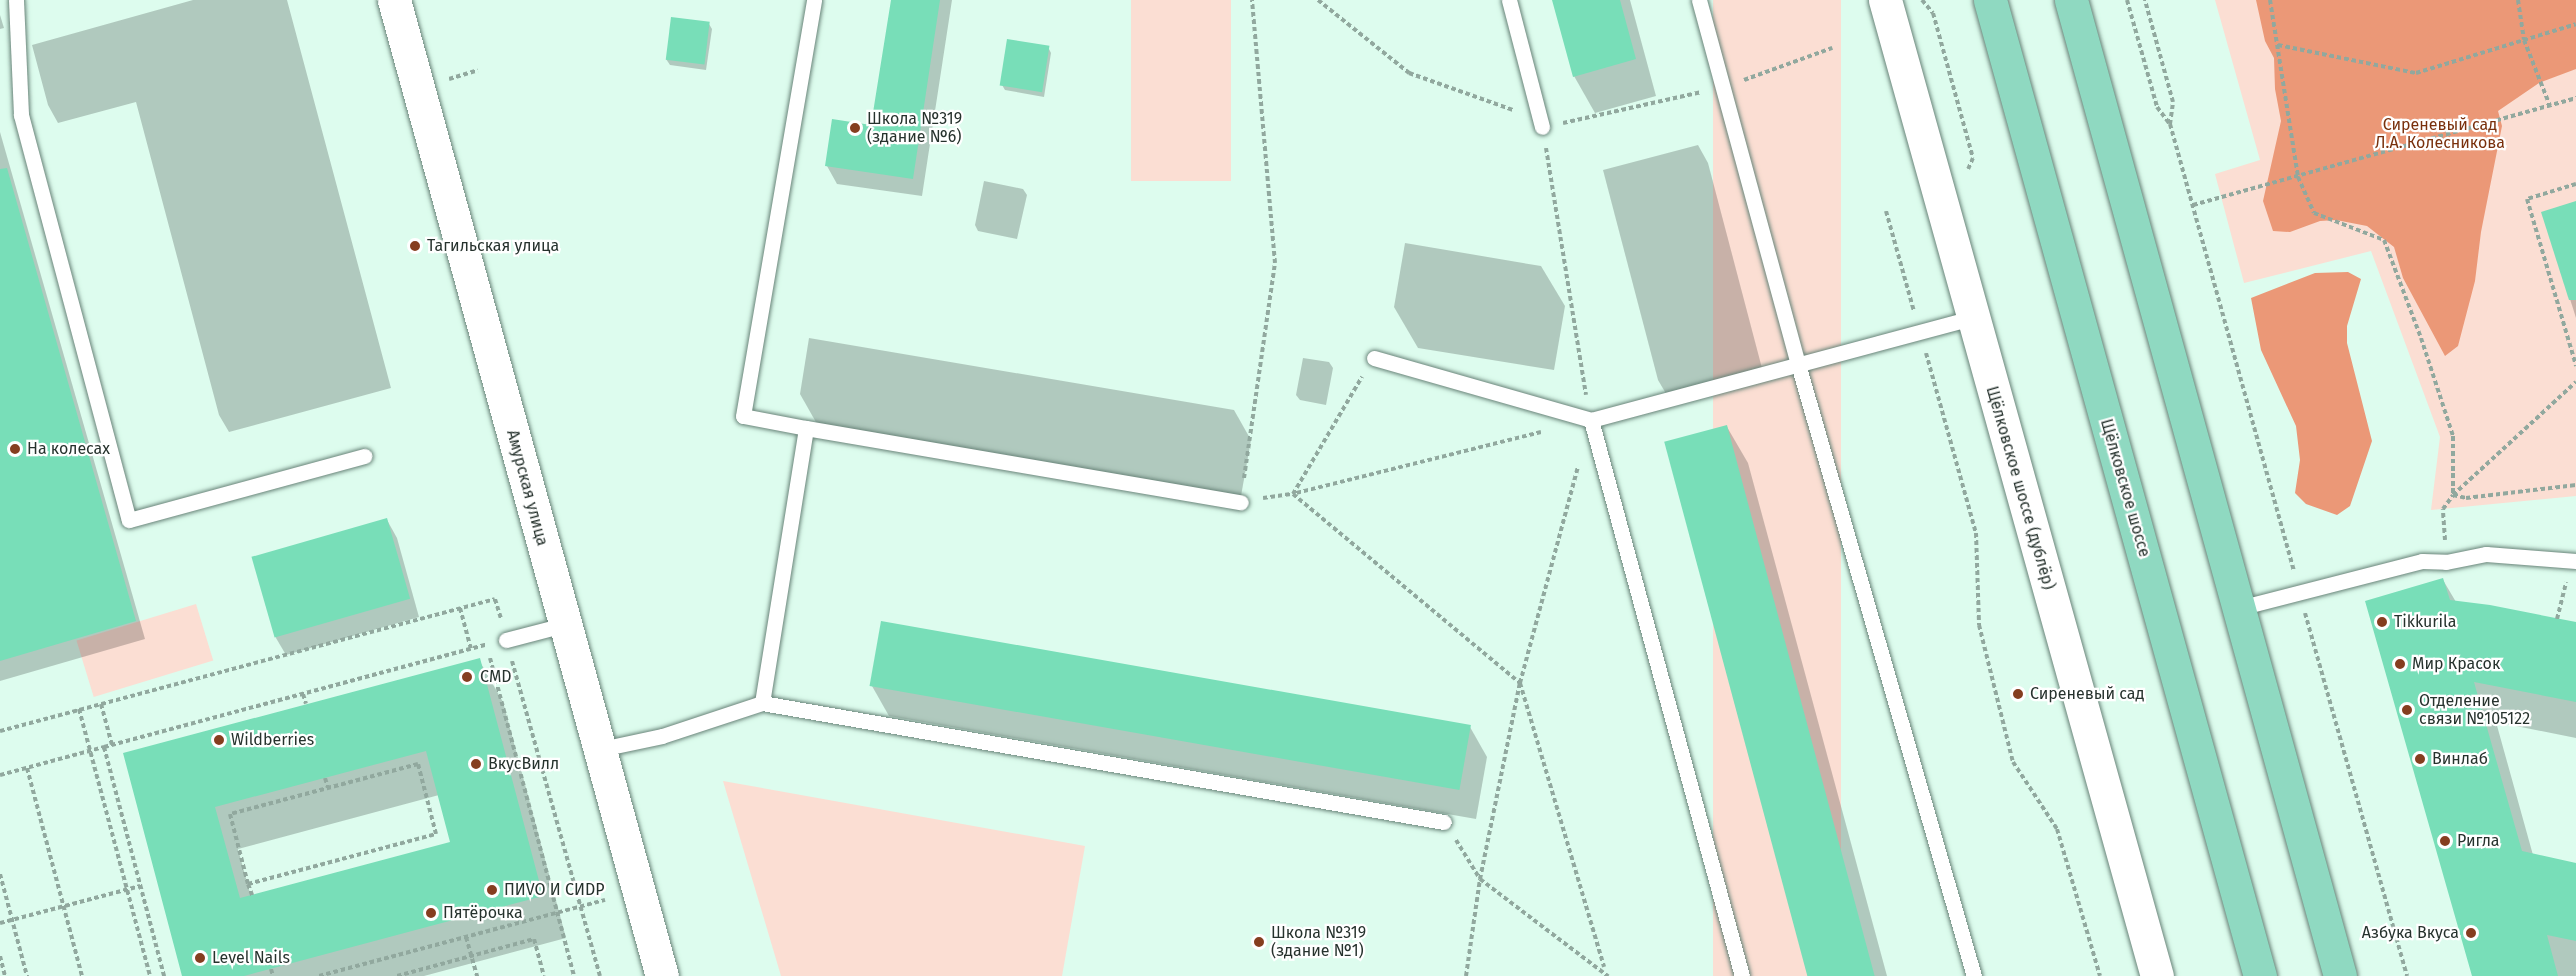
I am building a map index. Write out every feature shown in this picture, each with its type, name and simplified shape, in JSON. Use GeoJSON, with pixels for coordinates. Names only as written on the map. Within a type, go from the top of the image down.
{"type":"FeatureCollection","features":[{"type":"Feature","properties":{"kind":"main road","name":"Щёлковское шоссе"},"geometry":{"type":"LineString","coordinates":[[1990,0],[2260,976]]}},
{"type":"Feature","properties":{"kind":"main road"},"geometry":{"type":"LineString","coordinates":[[2071,0],[2340,976]]}},
{"type":"Feature","properties":{"kind":"street","name":"Амурская улица"},"geometry":{"type":"LineString","coordinates":[[394,0],[662,976]]}},
{"type":"Feature","properties":{"kind":"street","name":"Щёлковское шоссе (дублёр)"},"geometry":{"type":"LineString","coordinates":[[1885,0],[2157,976]]}},
{"type":"Feature","properties":{"kind":"lane"},"geometry":{"type":"LineString","coordinates":[[16,0],[21,115],[129,520],[364,456]]}},
{"type":"Feature","properties":{"kind":"lane"},"geometry":{"type":"LineString","coordinates":[[814,0],[743,416],[1240,502]]}},
{"type":"Feature","properties":{"kind":"lane"},"geometry":{"type":"LineString","coordinates":[[1509,0],[1542,127]]}},
{"type":"Feature","properties":{"kind":"lane"},"geometry":{"type":"LineString","coordinates":[[1699,0],[1798,364],[1974,976]]}},
{"type":"Feature","properties":{"kind":"lane"},"geometry":{"type":"LineString","coordinates":[[1374,358],[1590,420],[1973,318]]}},
{"type":"Feature","properties":{"kind":"lane"},"geometry":{"type":"LineString","coordinates":[[1590,420],[1742,976]]}},
{"type":"Feature","properties":{"kind":"lane"},"geometry":{"type":"LineString","coordinates":[[762,703],[806,428]]}},
{"type":"Feature","properties":{"kind":"lane"},"geometry":{"type":"LineString","coordinates":[[2239,608],[2422,561],[2446,562],[2486,554],[2573,561]]}},
{"type":"Feature","properties":{"kind":"lane"},"geometry":{"type":"LineString","coordinates":[[506,640],[564,624]]}},
{"type":"Feature","properties":{"kind":"lane"},"geometry":{"type":"LineString","coordinates":[[601,749],[662,736],[762,703],[1444,822]]}},
{"type":"Feature","properties":{"kind":"path"},"geometry":{"type":"LineString","coordinates":[[1252,0],[1275,263],[1240,502],[1293,494],[1590,420]]}},
{"type":"Feature","properties":{"kind":"path"},"geometry":{"type":"LineString","coordinates":[[1318,0],[1409,74],[1508,107],[1542,127],[1722,87],[1832,48]]}},
{"type":"Feature","properties":{"kind":"path"},"geometry":{"type":"LineString","coordinates":[[1922,0],[1933,13],[1972,158],[1968,169]]}},
{"type":"Feature","properties":{"kind":"path"},"geometry":{"type":"LineString","coordinates":[[2127,0],[2157,107],[2170,124],[2407,976]]}},
{"type":"Feature","properties":{"kind":"path"},"geometry":{"type":"LineString","coordinates":[[2145,0],[2173,102],[2170,124]]}},
{"type":"Feature","properties":{"kind":"path"},"geometry":{"type":"LineString","coordinates":[[2270,0],[2298,177],[2314,213],[2384,240],[2421,338],[2453,436],[2453,495]]}},
{"type":"Feature","properties":{"kind":"path"},"geometry":{"type":"LineString","coordinates":[[2518,0],[2524,40],[2550,106]]}},
{"type":"Feature","properties":{"kind":"path"},"geometry":{"type":"LineString","coordinates":[[2278,45],[2416,73],[2576,24]]}},
{"type":"Feature","properties":{"kind":"path"},"geometry":{"type":"LineString","coordinates":[[447,80],[478,70]]}},
{"type":"Feature","properties":{"kind":"path"},"geometry":{"type":"LineString","coordinates":[[2193,205],[2576,98]]}},
{"type":"Feature","properties":{"kind":"path"},"geometry":{"type":"LineString","coordinates":[[1466,976],[1480,879],[1520,683],[1590,420],[1542,127]]}},
{"type":"Feature","properties":{"kind":"path"},"geometry":{"type":"LineString","coordinates":[[2576,184],[2528,199],[2576,366]]}},
{"type":"Feature","properties":{"kind":"path"},"geometry":{"type":"LineString","coordinates":[[1886,211],[1976,533],[1979,625],[2013,762],[2057,829],[2100,976]]}},
{"type":"Feature","properties":{"kind":"path"},"geometry":{"type":"LineString","coordinates":[[1293,494],[1374,358]]}},
{"type":"Feature","properties":{"kind":"path"},"geometry":{"type":"LineString","coordinates":[[2446,562],[2443,509],[2453,495],[2576,382]]}},
{"type":"Feature","properties":{"kind":"path"},"geometry":{"type":"LineString","coordinates":[[2453,495],[2466,498],[2576,485]]}},
{"type":"Feature","properties":{"kind":"path"},"geometry":{"type":"LineString","coordinates":[[1293,494],[1520,683],[1604,967]]}},
{"type":"Feature","properties":{"kind":"path"},"geometry":{"type":"LineString","coordinates":[[2557,619],[2573,561]]}},
{"type":"Feature","properties":{"kind":"path"},"geometry":{"type":"LineString","coordinates":[[0,731],[495,599],[600,976]]}},
{"type":"Feature","properties":{"kind":"path"},"geometry":{"type":"LineString","coordinates":[[460,608],[471,649]]}},
{"type":"Feature","properties":{"kind":"path"},"geometry":{"type":"LineString","coordinates":[[0,775],[506,640]]}},
{"type":"Feature","properties":{"kind":"path"},"geometry":{"type":"LineString","coordinates":[[487,645],[574,976]]}},
{"type":"Feature","properties":{"kind":"path"},"geometry":{"type":"LineString","coordinates":[[303,694],[306,704]]}},
{"type":"Feature","properties":{"kind":"path"},"geometry":{"type":"LineString","coordinates":[[101,704],[112,745]]}},
{"type":"Feature","properties":{"kind":"path"},"geometry":{"type":"LineString","coordinates":[[79,710],[150,976]]}},
{"type":"Feature","properties":{"kind":"path"},"geometry":{"type":"LineString","coordinates":[[104,747],[164,976]]}},
{"type":"Feature","properties":{"kind":"path"},"geometry":{"type":"LineString","coordinates":[[248,884],[436,834],[418,764],[230,814],[248,884],[252,895]]}},
{"type":"Feature","properties":{"kind":"path"},"geometry":{"type":"LineString","coordinates":[[27,768],[82,976]]}},
{"type":"Feature","properties":{"kind":"path"},"geometry":{"type":"LineString","coordinates":[[325,778],[328,788]]}},
{"type":"Feature","properties":{"kind":"path"},"geometry":{"type":"LineString","coordinates":[[1444,822],[1480,879],[1608,976]]}},
{"type":"Feature","properties":{"kind":"path"},"geometry":{"type":"LineString","coordinates":[[0,874],[27,976]]}},
{"type":"Feature","properties":{"kind":"path"},"geometry":{"type":"LineString","coordinates":[[0,923],[140,886]]}},
{"type":"Feature","properties":{"kind":"path"},"geometry":{"type":"LineString","coordinates":[[319,976],[335,974],[604,900]]}},
{"type":"Feature","properties":{"kind":"path"},"geometry":{"type":"LineString","coordinates":[[466,937],[477,976]]}},
{"type":"Feature","properties":{"kind":"path"},"geometry":{"type":"LineString","coordinates":[[397,976],[534,939],[544,976]]}},
{"type":"Feature","properties":{"kind":"path"},"geometry":{"type":"LineString","coordinates":[[0,956],[5,976]]}},
{"type":"Feature","properties":{"kind":"path"},"geometry":{"type":"LineString","coordinates":[[271,969],[273,976]]}},
{"type":"Feature","properties":{"kind":"green space"},"geometry":{"type":"Polygon","coordinates":[[[1131,0],[1231,0],[1231,181],[1131,181],[1131,0]]]}},
{"type":"Feature","properties":{"kind":"green space"},"geometry":{"type":"Polygon","coordinates":[[[1713,0],[1841,0],[1841,976],[1713,976],[1713,0]]]}},
{"type":"Feature","properties":{"kind":"green space","name":"Сиреневый сад Л.А. Колесникова"},"geometry":{"type":"Polygon","coordinates":[[[2215,0],[2576,0],[2576,496],[2431,510],[2440,437],[2371,251],[2244,283],[2215,174],[2260,160],[2215,0]]]}},
{"type":"Feature","properties":{"kind":"green space"},"geometry":{"type":"Polygon","coordinates":[[[2256,0],[2576,0],[2576,69],[2539,83],[2498,111],[2502,126],[2481,232],[2475,281],[2458,346],[2445,356],[2403,278],[2394,247],[2367,226],[2336,220],[2320,221],[2290,232],[2273,231],[2263,201],[2281,121],[2275,89],[2274,58],[2265,41],[2256,0]]]}},
{"type":"Feature","properties":{"kind":"green space"},"geometry":{"type":"Polygon","coordinates":[[[2348,272],[2361,279],[2347,326],[2347,343],[2372,441],[2350,506],[2337,515],[2306,504],[2295,493],[2300,460],[2296,426],[2261,350],[2251,298],[2315,273],[2348,272]]]}},
{"type":"Feature","properties":{"kind":"green space"},"geometry":{"type":"Polygon","coordinates":[[[196,604],[213,660],[94,697],[76,641],[196,604]]]}},
{"type":"Feature","properties":{"kind":"green space"},"geometry":{"type":"Polygon","coordinates":[[[723,781],[1085,846],[1062,976],[781,976],[723,781]]]}},
{"type":"Feature","properties":{"kind":"building"},"geometry":{"type":"Polygon","coordinates":[[[891,0],[940,0],[913,179],[825,166],[832,119],[871,125],[891,0]]]}},
{"type":"Feature","properties":{"kind":"building"},"geometry":{"type":"Polygon","coordinates":[[[1552,0],[1620,0],[1636,59],[1573,77],[1552,0]]]}},
{"type":"Feature","properties":{"kind":"building"},"geometry":{"type":"Polygon","coordinates":[[[671,17],[710,22],[704,64],[666,60],[671,17]]]}},
{"type":"Feature","properties":{"kind":"building"},"geometry":{"type":"Polygon","coordinates":[[[1007,39],[1049,46],[1042,92],[1000,85],[1007,39]]]}},
{"type":"Feature","properties":{"kind":"building"},"geometry":{"type":"Polygon","coordinates":[[[7,168],[136,621],[0,661],[0,169],[7,168]]]}},
{"type":"Feature","properties":{"kind":"building"},"geometry":{"type":"Polygon","coordinates":[[[2576,201],[2576,300],[2569,300],[2541,212],[2576,201]]]}},
{"type":"Feature","properties":{"kind":"building"},"geometry":{"type":"Polygon","coordinates":[[[1727,425],[1875,976],[1807,976],[1664,442],[1727,425]]]}},
{"type":"Feature","properties":{"kind":"building"},"geometry":{"type":"Polygon","coordinates":[[[387,518],[410,599],[275,638],[251,557],[387,518]]]}},
{"type":"Feature","properties":{"kind":"building"},"geometry":{"type":"Polygon","coordinates":[[[2443,578],[2450,600],[2490,605],[2576,622],[2576,702],[2474,682],[2522,851],[2576,863],[2576,941],[2547,935],[2558,976],[2472,976],[2365,601],[2443,578]]]}},
{"type":"Feature","properties":{"kind":"building"},"geometry":{"type":"Polygon","coordinates":[[[881,621],[1471,725],[1459,790],[870,686],[881,621]]]}},
{"type":"Feature","properties":{"kind":"building"},"geometry":{"type":"Polygon","coordinates":[[[480,658],[543,896],[244,976],[182,976],[123,753],[480,658]],[[426,751],[215,807],[240,898],[450,842],[426,751]]]}},
{"type":"Feature","properties":{"kind":"place","name":"Школа №319 (здание №6)"},"geometry":{"type":"Point","coordinates":[855,128]}},
{"type":"Feature","properties":{"kind":"place","name":"Тагильская улица"},"geometry":{"type":"Point","coordinates":[415,246]}},
{"type":"Feature","properties":{"kind":"place","name":"На колесах"},"geometry":{"type":"Point","coordinates":[15,449]}},
{"type":"Feature","properties":{"kind":"place","name":"Tikkurila"},"geometry":{"type":"Point","coordinates":[2382,622]}},
{"type":"Feature","properties":{"kind":"place","name":"Мир Красок"},"geometry":{"type":"Point","coordinates":[2400,664]}},
{"type":"Feature","properties":{"kind":"place","name":"CMD"},"geometry":{"type":"Point","coordinates":[467,677]}},
{"type":"Feature","properties":{"kind":"place","name":"Сиреневый сад"},"geometry":{"type":"Point","coordinates":[2018,694]}},
{"type":"Feature","properties":{"kind":"place","name":"Отделение связи №105122"},"geometry":{"type":"Point","coordinates":[2407,710]}},
{"type":"Feature","properties":{"kind":"place","name":"Wildberries"},"geometry":{"type":"Point","coordinates":[219,740]}},
{"type":"Feature","properties":{"kind":"place","name":"Винлаб"},"geometry":{"type":"Point","coordinates":[2420,759]}},
{"type":"Feature","properties":{"kind":"place","name":"ВкусВилл"},"geometry":{"type":"Point","coordinates":[476,764]}},
{"type":"Feature","properties":{"kind":"place","name":"Ригла"},"geometry":{"type":"Point","coordinates":[2445,841]}},
{"type":"Feature","properties":{"kind":"place","name":"ПИVO И СИDР"},"geometry":{"type":"Point","coordinates":[492,890]}},
{"type":"Feature","properties":{"kind":"place","name":"Пятёрочка"},"geometry":{"type":"Point","coordinates":[431,913]}},
{"type":"Feature","properties":{"kind":"place","name":"Азбука Вкуса"},"geometry":{"type":"Point","coordinates":[2471,933]}},
{"type":"Feature","properties":{"kind":"place","name":"Школа №319 (здание №1)"},"geometry":{"type":"Point","coordinates":[1259,942]}},
{"type":"Feature","properties":{"kind":"place","name":"Level Nails"},"geometry":{"type":"Point","coordinates":[200,958]}}]}
